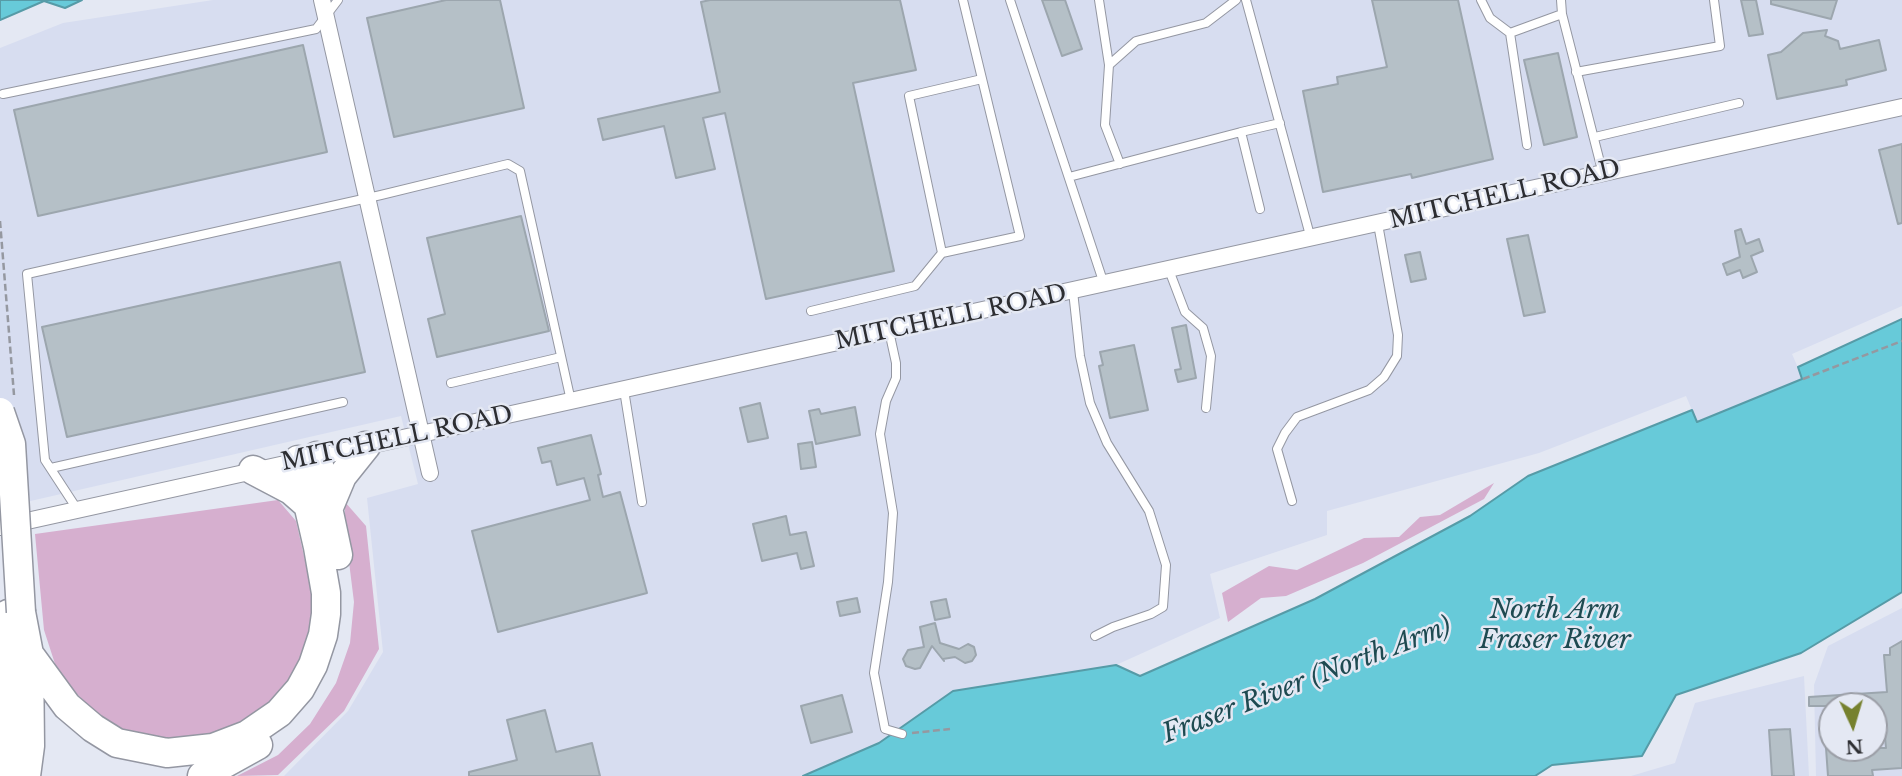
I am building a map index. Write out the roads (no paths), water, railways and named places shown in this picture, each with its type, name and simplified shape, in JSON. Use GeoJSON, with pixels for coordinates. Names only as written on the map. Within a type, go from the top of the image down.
{"type":"FeatureCollection","features":[{"type":"Feature","properties":{"kind":"highway"},"geometry":{"type":"LineString","coordinates":[[0,412],[11,444],[14,612],[12,776]]}},
{"type":"Feature","properties":{"kind":"highway"},"geometry":{"type":"LineString","coordinates":[[0,459],[14,612],[29,654],[67,706],[93,728],[117,743],[167,754],[213,748],[247,735],[279,713],[300,688],[313,664],[323,635],[326,593],[318,547],[318,506],[366,446]]}},
{"type":"Feature","properties":{"kind":"highway"},"geometry":{"type":"LineString","coordinates":[[202,776],[246,753],[298,716],[320,686],[339,640],[344,592],[318,506],[308,458]]}},
{"type":"Feature","properties":{"kind":"highway"},"geometry":{"type":"LineString","coordinates":[[253,470],[318,506]]}},
{"type":"Feature","properties":{"kind":"highway"},"geometry":{"type":"LineString","coordinates":[[26,776],[30,746],[29,654]]}},
{"type":"Feature","properties":{"kind":"street"},"geometry":{"type":"LineString","coordinates":[[323,7],[430,473]]}},
{"type":"Feature","properties":{"kind":"street","name":"MITCHELL ROAD"},"geometry":{"type":"LineString","coordinates":[[0,527],[1902,107]]}},
{"type":"Feature","properties":{"kind":"lane"},"geometry":{"type":"LineString","coordinates":[[3,94],[316,29],[323,7],[338,0]]}},
{"type":"Feature","properties":{"kind":"lane"},"geometry":{"type":"LineString","coordinates":[[811,310],[915,286],[942,253],[1020,236],[963,0]]}},
{"type":"Feature","properties":{"kind":"lane"},"geometry":{"type":"LineString","coordinates":[[1010,0],[1104,284]]}},
{"type":"Feature","properties":{"kind":"lane"},"geometry":{"type":"LineString","coordinates":[[1099,0],[1109,65],[1105,125],[1120,164]]}},
{"type":"Feature","properties":{"kind":"lane"},"geometry":{"type":"LineString","coordinates":[[1109,65],[1136,41],[1206,23],[1236,0]]}},
{"type":"Feature","properties":{"kind":"lane"},"geometry":{"type":"LineString","coordinates":[[1246,0],[1311,239]]}},
{"type":"Feature","properties":{"kind":"lane"},"geometry":{"type":"LineString","coordinates":[[1480,0],[1490,18],[1510,33],[1527,145]]}},
{"type":"Feature","properties":{"kind":"lane"},"geometry":{"type":"LineString","coordinates":[[1560,0],[1603,174]]}},
{"type":"Feature","properties":{"kind":"lane"},"geometry":{"type":"LineString","coordinates":[[1576,72],[1720,46],[1714,0]]}},
{"type":"Feature","properties":{"kind":"lane"},"geometry":{"type":"LineString","coordinates":[[1510,33],[1562,13]]}},
{"type":"Feature","properties":{"kind":"lane"},"geometry":{"type":"LineString","coordinates":[[942,253],[909,96],[982,79]]}},
{"type":"Feature","properties":{"kind":"lane"},"geometry":{"type":"LineString","coordinates":[[1595,137],[1739,103]]}},
{"type":"Feature","properties":{"kind":"lane"},"geometry":{"type":"LineString","coordinates":[[1069,177],[1279,123]]}},
{"type":"Feature","properties":{"kind":"lane"},"geometry":{"type":"LineString","coordinates":[[1241,132],[1260,209]]}},
{"type":"Feature","properties":{"kind":"lane"},"geometry":{"type":"LineString","coordinates":[[77,509],[46,460],[27,274],[508,164],[520,171],[571,401]]}},
{"type":"Feature","properties":{"kind":"lane"},"geometry":{"type":"LineString","coordinates":[[1292,500],[1278,449],[1285,433],[1297,417],[1369,390],[1384,377],[1396,356],[1398,335],[1378,224]]}},
{"type":"Feature","properties":{"kind":"lane"},"geometry":{"type":"LineString","coordinates":[[1169,270],[1185,312],[1203,328],[1211,356],[1206,408]]}},
{"type":"Feature","properties":{"kind":"lane"},"geometry":{"type":"LineString","coordinates":[[1073,291],[1080,356],[1090,403],[1107,443],[1149,511],[1166,565],[1163,607],[1095,636]]}},
{"type":"Feature","properties":{"kind":"lane"},"geometry":{"type":"LineString","coordinates":[[889,331],[896,378],[886,401],[880,434],[893,513],[888,582],[874,673],[885,729],[902,734]]}},
{"type":"Feature","properties":{"kind":"lane"},"geometry":{"type":"LineString","coordinates":[[451,383],[561,357]]}},
{"type":"Feature","properties":{"kind":"lane"},"geometry":{"type":"LineString","coordinates":[[624,390],[642,502]]}},
{"type":"Feature","properties":{"kind":"lane"},"geometry":{"type":"LineString","coordinates":[[51,468],[343,402]]}},
{"type":"Feature","properties":{"kind":"water"},"geometry":{"type":"Polygon","coordinates":[[[0,0],[82,0],[65,8],[44,1],[0,20],[0,0]]]}},
{"type":"Feature","properties":{"kind":"water","name":"North Arm Fraser River"},"geometry":{"type":"Polygon","coordinates":[[[1902,319],[1902,592],[1801,653],[1676,695],[1642,756],[1552,765],[1535,776],[803,776],[879,743],[953,691],[1116,665],[1140,676],[1315,599],[1470,516],[1528,476],[1692,410],[1697,422],[1802,379],[1798,367],[1902,319]]]}},
{"type":"Feature","properties":{"kind":"water label","name":"Fraser River (North Arm)"},"geometry":{"type":"Point","coordinates":[1307,681]}}]}
